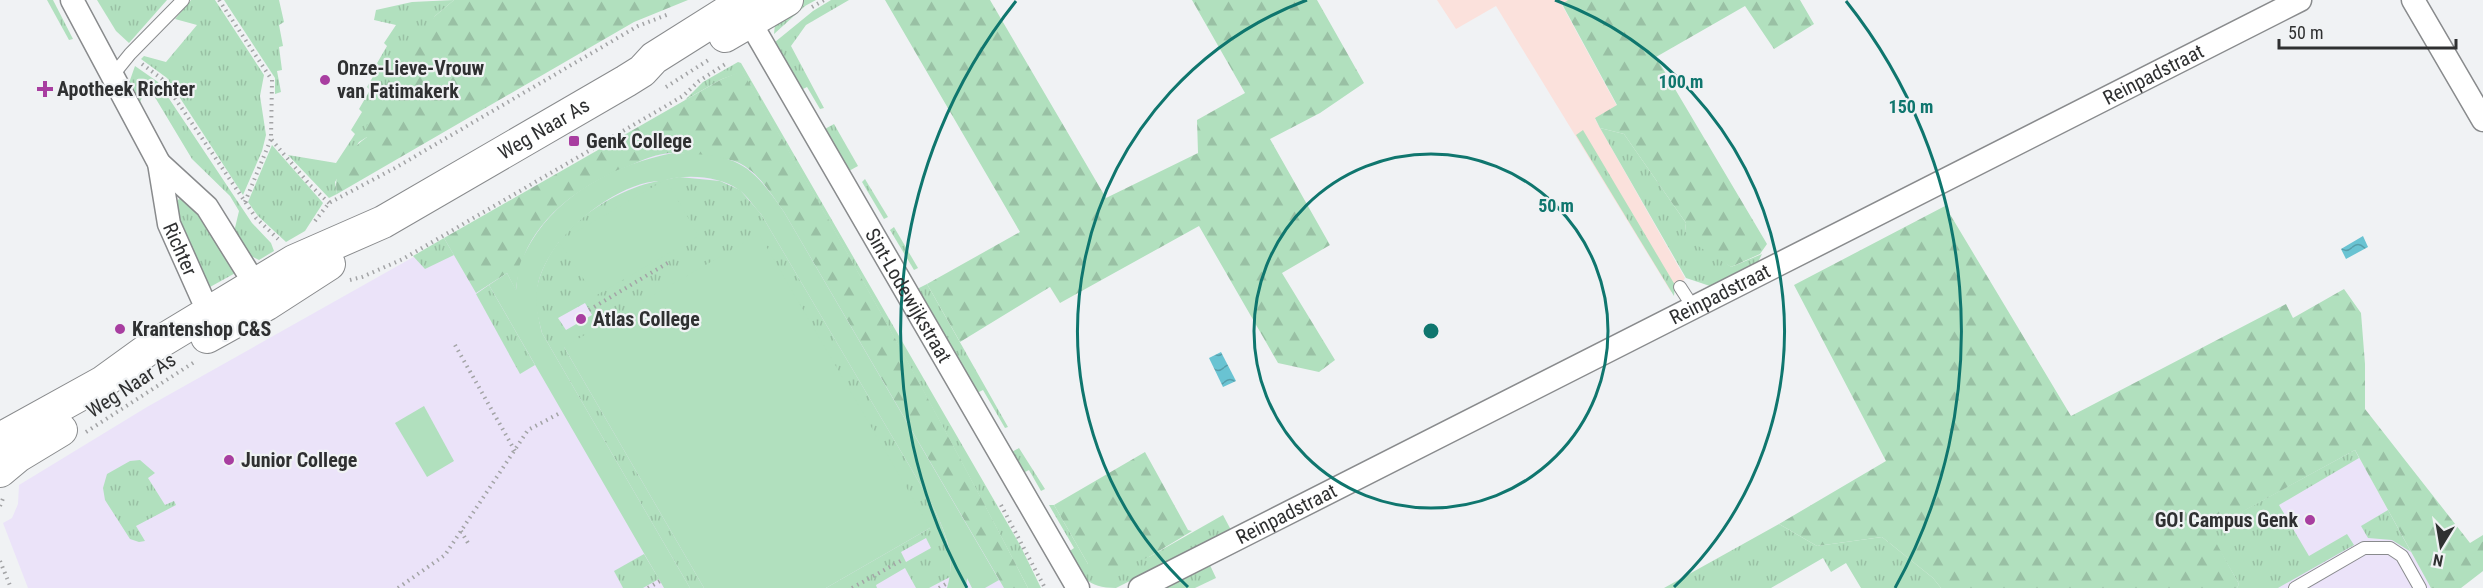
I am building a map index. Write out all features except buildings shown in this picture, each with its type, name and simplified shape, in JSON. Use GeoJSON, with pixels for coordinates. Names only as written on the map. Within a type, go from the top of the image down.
{"type":"FeatureCollection","features":[{"type":"Feature","properties":{"kind":"main road","name":"Weg Naar As"},"geometry":{"type":"LineString","coordinates":[[0,439],[103,382],[150,348],[221,317],[260,294],[315,275],[383,222],[642,71],[654,58],[745,9],[787,0]]}},
{"type":"Feature","properties":{"kind":"main road","name":"Weg Naar As"},"geometry":{"type":"LineString","coordinates":[[0,471],[18,456],[114,398],[185,350],[221,317]]}},
{"type":"Feature","properties":{"kind":"street","name":"Richter"},"geometry":{"type":"LineString","coordinates":[[72,0],[159,163],[169,224],[202,298],[221,317]]}},
{"type":"Feature","properties":{"kind":"street","name":"Reinpadstraat"},"geometry":{"type":"LineString","coordinates":[[1140,588],[2300,0]]}},
{"type":"Feature","properties":{"kind":"street"},"geometry":{"type":"LineString","coordinates":[[2414,0],[2483,120]]}},
{"type":"Feature","properties":{"kind":"street","name":"Sint-Lodewijkstraat"},"geometry":{"type":"LineString","coordinates":[[745,9],[1077,588]]}},
{"type":"Feature","properties":{"kind":"street","name":"Richter"},"geometry":{"type":"LineString","coordinates":[[159,163],[207,207],[260,294]]}},
{"type":"Feature","properties":{"kind":"lane"},"geometry":{"type":"LineString","coordinates":[[113,75],[130,54],[183,0]]}},
{"type":"Feature","properties":{"kind":"lane"},"geometry":{"type":"LineString","coordinates":[[1680,286],[1693,308]]}},
{"type":"Feature","properties":{"kind":"lane"},"geometry":{"type":"LineString","coordinates":[[2295,588],[2364,548],[2390,548],[2402,556],[2420,588]]}},
{"type":"Feature","properties":{"kind":"path"},"geometry":{"type":"LineString","coordinates":[[219,0],[272,80],[271,139],[244,202]]}},
{"type":"Feature","properties":{"kind":"path"},"geometry":{"type":"LineString","coordinates":[[312,226],[330,203],[638,26],[671,13]]}},
{"type":"Feature","properties":{"kind":"path"},"geometry":{"type":"LineString","coordinates":[[130,54],[162,80],[244,202],[256,218],[279,240]]}},
{"type":"Feature","properties":{"kind":"path"},"geometry":{"type":"LineString","coordinates":[[341,282],[362,278],[403,259],[683,96],[699,81],[730,62]]}},
{"type":"Feature","properties":{"kind":"path"},"geometry":{"type":"LineString","coordinates":[[271,139],[310,185],[330,203]]}},
{"type":"Feature","properties":{"kind":"path"},"geometry":{"type":"LineString","coordinates":[[589,310],[671,261]]}},
{"type":"Feature","properties":{"kind":"path"},"geometry":{"type":"LineString","coordinates":[[455,345],[515,451]]}},
{"type":"Feature","properties":{"kind":"path"},"geometry":{"type":"LineString","coordinates":[[80,435],[134,403],[202,357]]}},
{"type":"Feature","properties":{"kind":"path"},"geometry":{"type":"LineString","coordinates":[[398,588],[445,555],[528,430],[562,412]]}},
{"type":"Feature","properties":{"kind":"path"},"geometry":{"type":"LineString","coordinates":[[461,531],[468,543]]}},
{"type":"Feature","properties":{"kind":"path"},"geometry":{"type":"LineString","coordinates":[[852,588],[904,559]]}},
{"type":"Feature","properties":{"kind":"path"},"geometry":{"type":"LineString","coordinates":[[0,561],[10,588]]}},
{"type":"Feature","properties":{"kind":"path"},"geometry":{"type":"LineString","coordinates":[[648,588],[660,581]]}},
{"type":"Feature","properties":{"kind":"path"},"geometry":{"type":"LineString","coordinates":[[939,588],[949,582]]}},
{"type":"Feature","properties":{"kind":"shaded area"},"geometry":{"type":"Polygon","coordinates":[[[1437,0],[1568,0],[1562,5],[1617,106],[1595,119],[1685,278],[1680,287],[1671,292],[1496,6],[1456,29],[1437,0]]]}},
{"type":"Feature","properties":{"kind":"shaded area","name":"Atlas College"},"geometry":{"type":"Polygon","coordinates":[[[722,79],[1008,588],[28,588],[3,523],[12,518],[18,504],[19,485],[147,407],[449,237],[722,79]]]}},
{"type":"Feature","properties":{"kind":"shaded area","name":"GO! Campus Genk"},"geometry":{"type":"Polygon","coordinates":[[[2355,450],[2431,588],[2237,588],[2239,584],[2208,530],[2355,450]]]}},
{"type":"Feature","properties":{"kind":"green space"},"geometry":{"type":"Polygon","coordinates":[[[47,0],[53,0],[73,39],[69,40],[47,0]]]}},
{"type":"Feature","properties":{"kind":"green space"},"geometry":{"type":"Polygon","coordinates":[[[97,0],[167,0],[129,43],[116,31],[97,0]]]}},
{"type":"Feature","properties":{"kind":"green space"},"geometry":{"type":"Polygon","coordinates":[[[191,0],[215,0],[264,75],[260,96],[266,135],[262,151],[243,195],[167,78],[141,59],[144,56],[166,62],[197,25],[175,19],[191,0]]]}},
{"type":"Feature","properties":{"kind":"green space"},"geometry":{"type":"Polygon","coordinates":[[[224,0],[279,0],[284,22],[279,25],[283,46],[279,47],[282,70],[277,71],[281,92],[275,94],[275,78],[224,0]]]}},
{"type":"Feature","properties":{"kind":"green space"},"geometry":{"type":"Polygon","coordinates":[[[454,0],[435,16],[367,137],[359,142],[335,182],[337,194],[329,198],[288,155],[336,163],[355,134],[351,130],[362,112],[359,109],[370,90],[367,87],[387,46],[384,43],[396,25],[374,20],[376,10],[412,2],[454,0]]]}},
{"type":"Feature","properties":{"kind":"green space"},"geometry":{"type":"Polygon","coordinates":[[[454,0],[688,0],[634,22],[337,194],[337,177],[343,162],[367,137],[364,132],[396,64],[435,16],[454,0]]]}},
{"type":"Feature","properties":{"kind":"green space"},"geometry":{"type":"Polygon","coordinates":[[[800,0],[816,0],[805,6],[774,34],[775,24],[800,0]]]}},
{"type":"Feature","properties":{"kind":"green space"},"geometry":{"type":"Polygon","coordinates":[[[831,0],[849,0],[806,25],[791,46],[824,108],[820,109],[807,87],[801,90],[775,42],[813,11],[831,0]]]}},
{"type":"Feature","properties":{"kind":"green space"},"geometry":{"type":"Polygon","coordinates":[[[885,0],[990,0],[1106,198],[1198,153],[1197,120],[1245,93],[1192,0],[1317,0],[1364,83],[1320,113],[1270,139],[1330,245],[1282,273],[1335,360],[1319,372],[1278,363],[1199,226],[1060,303],[1050,287],[960,342],[927,284],[1020,232],[885,0]]]}},
{"type":"Feature","properties":{"kind":"green space"},"geometry":{"type":"Polygon","coordinates":[[[1568,0],[1800,0],[1814,24],[1774,49],[1745,6],[1656,57],[1767,244],[1760,254],[1731,267],[1695,244],[1685,231],[1686,223],[1624,134],[1600,128],[1595,118],[1617,105],[1562,4],[1568,0]]]}},
{"type":"Feature","properties":{"kind":"green space"},"geometry":{"type":"Polygon","coordinates":[[[738,62],[741,63],[1020,545],[1041,588],[1028,588],[889,328],[742,72],[722,79],[685,100],[703,82],[738,62]]]}},
{"type":"Feature","properties":{"kind":"green space"},"geometry":{"type":"Polygon","coordinates":[[[135,66],[158,82],[252,223],[271,243],[274,251],[259,260],[249,255],[234,232],[239,211],[230,196],[192,159],[147,84],[139,105],[129,83],[135,66]]]}},
{"type":"Feature","properties":{"kind":"green space"},"geometry":{"type":"Polygon","coordinates":[[[742,71],[889,328],[1028,588],[1004,588],[784,212],[764,184],[745,166],[730,160],[667,153],[639,161],[609,175],[570,198],[539,229],[520,268],[516,291],[507,273],[476,293],[444,238],[722,79],[742,71]]]}},
{"type":"Feature","properties":{"kind":"green space"},"geometry":{"type":"Polygon","coordinates":[[[834,124],[858,166],[847,172],[823,130],[834,124]]]}},
{"type":"Feature","properties":{"kind":"green space"},"geometry":{"type":"Polygon","coordinates":[[[1600,128],[1624,134],[1686,223],[1685,231],[1731,267],[1762,254],[1757,264],[1710,286],[1686,278],[1600,128]]]}},
{"type":"Feature","properties":{"kind":"green space"},"geometry":{"type":"Polygon","coordinates":[[[1583,130],[1675,285],[1674,296],[1576,135],[1583,130]]]}},
{"type":"Feature","properties":{"kind":"green space"},"geometry":{"type":"Polygon","coordinates":[[[272,145],[323,203],[305,231],[286,242],[258,216],[248,202],[272,145]]]}},
{"type":"Feature","properties":{"kind":"green space"},"geometry":{"type":"Polygon","coordinates":[[[673,153],[726,159],[738,163],[749,171],[771,194],[784,212],[999,580],[985,588],[972,588],[967,578],[966,588],[947,588],[950,576],[950,553],[944,531],[929,499],[761,214],[745,195],[731,185],[713,179],[684,177],[666,180],[699,236],[595,296],[559,242],[540,275],[537,296],[542,333],[690,588],[664,588],[489,285],[507,273],[516,290],[518,271],[525,252],[543,224],[558,209],[592,183],[611,173],[673,153]],[[663,181],[636,186],[607,200],[593,209],[562,240],[663,181]]]}},
{"type":"Feature","properties":{"kind":"green space"},"geometry":{"type":"Polygon","coordinates":[[[679,177],[720,181],[740,190],[761,214],[929,499],[946,536],[950,556],[950,577],[929,588],[916,588],[905,568],[876,585],[877,588],[826,588],[930,528],[564,347],[704,588],[690,588],[542,333],[536,302],[541,274],[549,257],[571,228],[601,204],[617,195],[645,184],[679,177]],[[585,303],[558,318],[566,330],[592,315],[585,303]],[[926,538],[901,552],[906,562],[931,548],[926,538]]]}},
{"type":"Feature","properties":{"kind":"green space"},"geometry":{"type":"Polygon","coordinates":[[[865,179],[888,217],[884,219],[862,182],[865,179]]]}},
{"type":"Feature","properties":{"kind":"green space"},"geometry":{"type":"Polygon","coordinates":[[[182,197],[194,205],[239,271],[210,287],[196,268],[183,236],[175,202],[182,197]]]}},
{"type":"Feature","properties":{"kind":"green space"},"geometry":{"type":"Polygon","coordinates":[[[1945,206],[2071,416],[2286,304],[2293,318],[2344,289],[2361,313],[2365,364],[2365,409],[2470,543],[2483,535],[2483,571],[2461,588],[2431,588],[2355,450],[2209,530],[2239,584],[2237,588],[1941,588],[1933,578],[1882,537],[1817,546],[1779,524],[1886,461],[1794,285],[1945,206]]]}},
{"type":"Feature","properties":{"kind":"green space"},"geometry":{"type":"Polygon","coordinates":[[[894,227],[918,268],[914,270],[890,230],[894,227]]]}},
{"type":"Feature","properties":{"kind":"green space"},"geometry":{"type":"Polygon","coordinates":[[[759,234],[930,528],[826,588],[704,588],[564,347],[759,234]]]}},
{"type":"Feature","properties":{"kind":"green space"},"geometry":{"type":"Polygon","coordinates":[[[444,238],[454,255],[425,269],[413,256],[444,238]]]}},
{"type":"Feature","properties":{"kind":"green space"},"geometry":{"type":"Polygon","coordinates":[[[927,284],[1008,427],[1005,428],[983,390],[975,394],[915,290],[927,284]]]}},
{"type":"Feature","properties":{"kind":"green space"},"geometry":{"type":"Polygon","coordinates":[[[489,285],[535,365],[520,374],[476,294],[489,285]]]}},
{"type":"Feature","properties":{"kind":"green space"},"geometry":{"type":"Polygon","coordinates":[[[424,406],[454,461],[427,477],[395,423],[424,406]]]}},
{"type":"Feature","properties":{"kind":"green space"},"geometry":{"type":"Polygon","coordinates":[[[1019,448],[1045,489],[1041,491],[1029,470],[1021,474],[1010,453],[1019,448]]]}},
{"type":"Feature","properties":{"kind":"green space"},"geometry":{"type":"Polygon","coordinates":[[[2355,450],[2359,458],[2279,505],[2309,556],[2347,534],[2354,545],[2278,588],[2237,588],[2239,584],[2208,530],[2355,450]]]}},
{"type":"Feature","properties":{"kind":"green space"},"geometry":{"type":"Polygon","coordinates":[[[1145,452],[1188,530],[1192,531],[1149,557],[1104,573],[1088,564],[1054,505],[1145,452]]]}},
{"type":"Feature","properties":{"kind":"green space"},"geometry":{"type":"Polygon","coordinates":[[[140,460],[155,473],[148,478],[165,505],[174,501],[176,505],[136,526],[145,541],[139,542],[130,539],[105,500],[103,488],[107,474],[130,461],[140,460]]]}},
{"type":"Feature","properties":{"kind":"green space"},"geometry":{"type":"Polygon","coordinates":[[[1049,505],[1054,505],[1088,564],[1149,557],[1223,515],[1231,530],[1116,588],[1098,586],[1086,579],[1076,568],[1067,553],[1074,548],[1049,505]]]}},
{"type":"Feature","properties":{"kind":"green space"},"geometry":{"type":"Polygon","coordinates":[[[2388,510],[2411,552],[2392,540],[2368,538],[2361,526],[2388,510]]]}},
{"type":"Feature","properties":{"kind":"green space"},"geometry":{"type":"Polygon","coordinates":[[[1779,524],[1817,546],[1882,537],[1933,578],[1941,588],[1861,588],[1846,563],[1831,572],[1823,558],[1771,588],[1664,588],[1779,524]]]}},
{"type":"Feature","properties":{"kind":"green space"},"geometry":{"type":"Polygon","coordinates":[[[644,554],[659,579],[643,588],[623,588],[614,571],[644,554]]]}},
{"type":"Feature","properties":{"kind":"green space"},"geometry":{"type":"Polygon","coordinates":[[[1209,563],[1216,578],[1195,588],[1161,588],[1209,563]]]}},
{"type":"Feature","properties":{"kind":"water"},"geometry":{"type":"Polygon","coordinates":[[[2363,236],[2368,247],[2346,259],[2341,249],[2363,236]]]}},
{"type":"Feature","properties":{"kind":"water"},"geometry":{"type":"Polygon","coordinates":[[[1221,352],[1236,381],[1223,387],[1209,358],[1221,352]]]}},
{"type":"Feature","properties":{"kind":"place","name":"Onze-Lieve-Vrouw van Fatimakerk"},"geometry":{"type":"Point","coordinates":[325,80]}},
{"type":"Feature","properties":{"kind":"place","name":"Apotheek Richter"},"geometry":{"type":"Point","coordinates":[45,89]}},
{"type":"Feature","properties":{"kind":"place","name":"Genk College"},"geometry":{"type":"Point","coordinates":[574,141]}},
{"type":"Feature","properties":{"kind":"place","name":"Atlas College"},"geometry":{"type":"Point","coordinates":[581,319]}},
{"type":"Feature","properties":{"kind":"place","name":"Krantenshop C&S"},"geometry":{"type":"Point","coordinates":[120,329]}},
{"type":"Feature","properties":{"kind":"place","name":"Junior College"},"geometry":{"type":"Point","coordinates":[229,460]}},
{"type":"Feature","properties":{"kind":"place","name":"GO! Campus Genk"},"geometry":{"type":"Point","coordinates":[2310,520]}}]}
